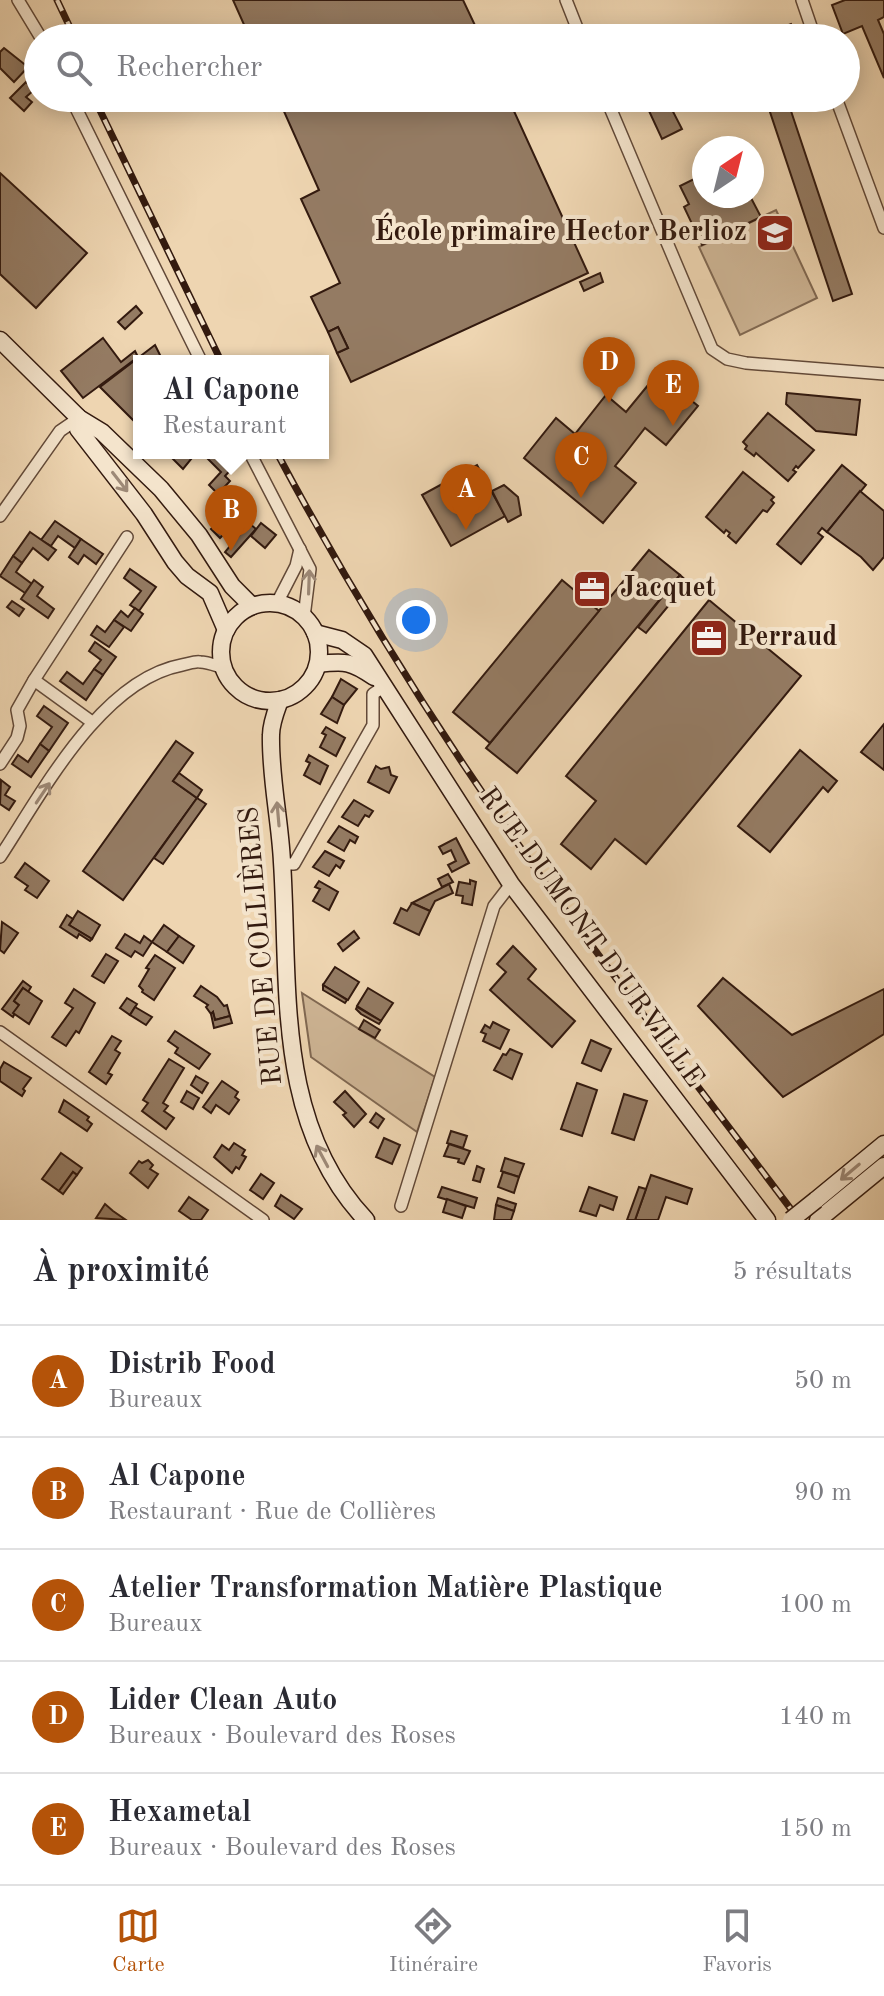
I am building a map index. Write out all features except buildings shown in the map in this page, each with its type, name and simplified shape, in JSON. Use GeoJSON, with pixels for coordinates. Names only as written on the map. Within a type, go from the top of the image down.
{"type":"FeatureCollection","features":[{"type":"Feature","properties":{"kind":"main road"},"geometry":{"type":"LineString","coordinates":[[0,340],[79,418],[102,432],[161,489],[199,535],[232,586],[252,606]]}},
{"type":"Feature","properties":{"kind":"main road"},"geometry":{"type":"LineString","coordinates":[[79,418],[78,429],[144,514],[175,562],[187,576],[210,593],[226,630]]}},
{"type":"Feature","properties":{"kind":"main road"},"geometry":{"type":"LineString","coordinates":[[277,603],[290,607],[304,617],[315,633],[318,664],[301,690],[280,700],[262,700],[242,692],[228,677],[221,647],[226,630],[235,617],[252,606],[277,603]]}},
{"type":"Feature","properties":{"kind":"main road","name":"RUE DUMONT D'URVILLE"},"geometry":{"type":"LineString","coordinates":[[315,633],[342,640],[364,655],[511,884],[767,1220]]}},
{"type":"Feature","properties":{"kind":"main road","name":"RUE DUMONT D'URVILLE"},"geometry":{"type":"LineString","coordinates":[[318,664],[345,661],[358,666],[381,684]]}},
{"type":"Feature","properties":{"kind":"main road","name":"RUE DE COLLIÈRES"},"geometry":{"type":"LineString","coordinates":[[280,700],[271,733],[283,864],[294,1073],[311,1135],[331,1173],[366,1220]]}},
{"type":"Feature","properties":{"kind":"main road"},"geometry":{"type":"LineString","coordinates":[[820,1211],[884,1144]]}},
{"type":"Feature","properties":{"kind":"main road"},"geometry":{"type":"LineString","coordinates":[[791,1220],[820,1211],[884,1166]]}},
{"type":"Feature","properties":{"kind":"street"},"geometry":{"type":"LineString","coordinates":[[18,0],[33,24]]}},
{"type":"Feature","properties":{"kind":"street"},"geometry":{"type":"LineString","coordinates":[[566,0],[575,24]]}},
{"type":"Feature","properties":{"kind":"street"},"geometry":{"type":"LineString","coordinates":[[802,0],[810,24]]}},
{"type":"Feature","properties":{"kind":"street"},"geometry":{"type":"LineString","coordinates":[[78,112],[198,355]]}},
{"type":"Feature","properties":{"kind":"street"},"geometry":{"type":"LineString","coordinates":[[612,112],[712,349],[727,359],[746,363],[884,374]]}},
{"type":"Feature","properties":{"kind":"street"},"geometry":{"type":"LineString","coordinates":[[841,112],[884,228]]}},
{"type":"Feature","properties":{"kind":"street"},"geometry":{"type":"LineString","coordinates":[[0,516],[60,431],[79,418]]}},
{"type":"Feature","properties":{"kind":"street"},"geometry":{"type":"LineString","coordinates":[[253,459],[310,569],[304,617]]}},
{"type":"Feature","properties":{"kind":"street"},"geometry":{"type":"LineString","coordinates":[[0,764],[17,738],[20,726],[17,710],[127,537]]}},
{"type":"Feature","properties":{"kind":"street"},"geometry":{"type":"LineString","coordinates":[[277,603],[296,566],[300,548]]}},
{"type":"Feature","properties":{"kind":"street"},"geometry":{"type":"LineString","coordinates":[[0,857],[92,722],[115,700],[150,676],[172,667],[200,662],[224,668]]}},
{"type":"Feature","properties":{"kind":"street"},"geometry":{"type":"LineString","coordinates":[[34,680],[92,722]]}},
{"type":"Feature","properties":{"kind":"street"},"geometry":{"type":"LineString","coordinates":[[283,864],[294,864],[373,725],[373,694],[381,684]]}},
{"type":"Feature","properties":{"kind":"street"},"geometry":{"type":"LineString","coordinates":[[401,1206],[494,906],[511,884]]}},
{"type":"Feature","properties":{"kind":"street"},"geometry":{"type":"LineString","coordinates":[[0,1032],[263,1220]]}},
{"type":"Feature","properties":{"kind":"shaded area"},"geometry":{"type":"Polygon","coordinates":[[[776,210],[817,298],[740,335],[699,247],[776,210]]]}},
{"type":"Feature","properties":{"kind":"shaded area"},"geometry":{"type":"Polygon","coordinates":[[[302,993],[435,1077],[417,1132],[311,1057],[302,993]]]}},
{"type":"Feature","properties":{"kind":"railway"},"geometry":{"type":"LineString","coordinates":[[57,0],[68,24]]}},
{"type":"Feature","properties":{"kind":"railway"},"geometry":{"type":"LineString","coordinates":[[101,112],[218,355]]}},
{"type":"Feature","properties":{"kind":"railway"},"geometry":{"type":"LineString","coordinates":[[280,459],[363,606],[490,803],[590,944],[799,1220]]}},
{"type":"Feature","properties":{"kind":"place","name":"École primaire Hector Berlioz"},"geometry":{"type":"Point","coordinates":[775,233]}},
{"type":"Feature","properties":{"kind":"place","name":"Lider Clean Auto"},"geometry":{"type":"Point","coordinates":[609,403]}},
{"type":"Feature","properties":{"kind":"place","name":"Hexametal"},"geometry":{"type":"Point","coordinates":[673,426]}},
{"type":"Feature","properties":{"kind":"place","name":"Atelier Transformation Matière Plastique"},"geometry":{"type":"Point","coordinates":[581,498]}},
{"type":"Feature","properties":{"kind":"place","name":"Distrib Food"},"geometry":{"type":"Point","coordinates":[466,530]}},
{"type":"Feature","properties":{"kind":"place","name":"Al Capone"},"geometry":{"type":"Point","coordinates":[231,551]}},
{"type":"Feature","properties":{"kind":"place","name":"Jacquet"},"geometry":{"type":"Point","coordinates":[592,589]}},
{"type":"Feature","properties":{"kind":"place","name":"Perraud"},"geometry":{"type":"Point","coordinates":[709,638]}}]}
